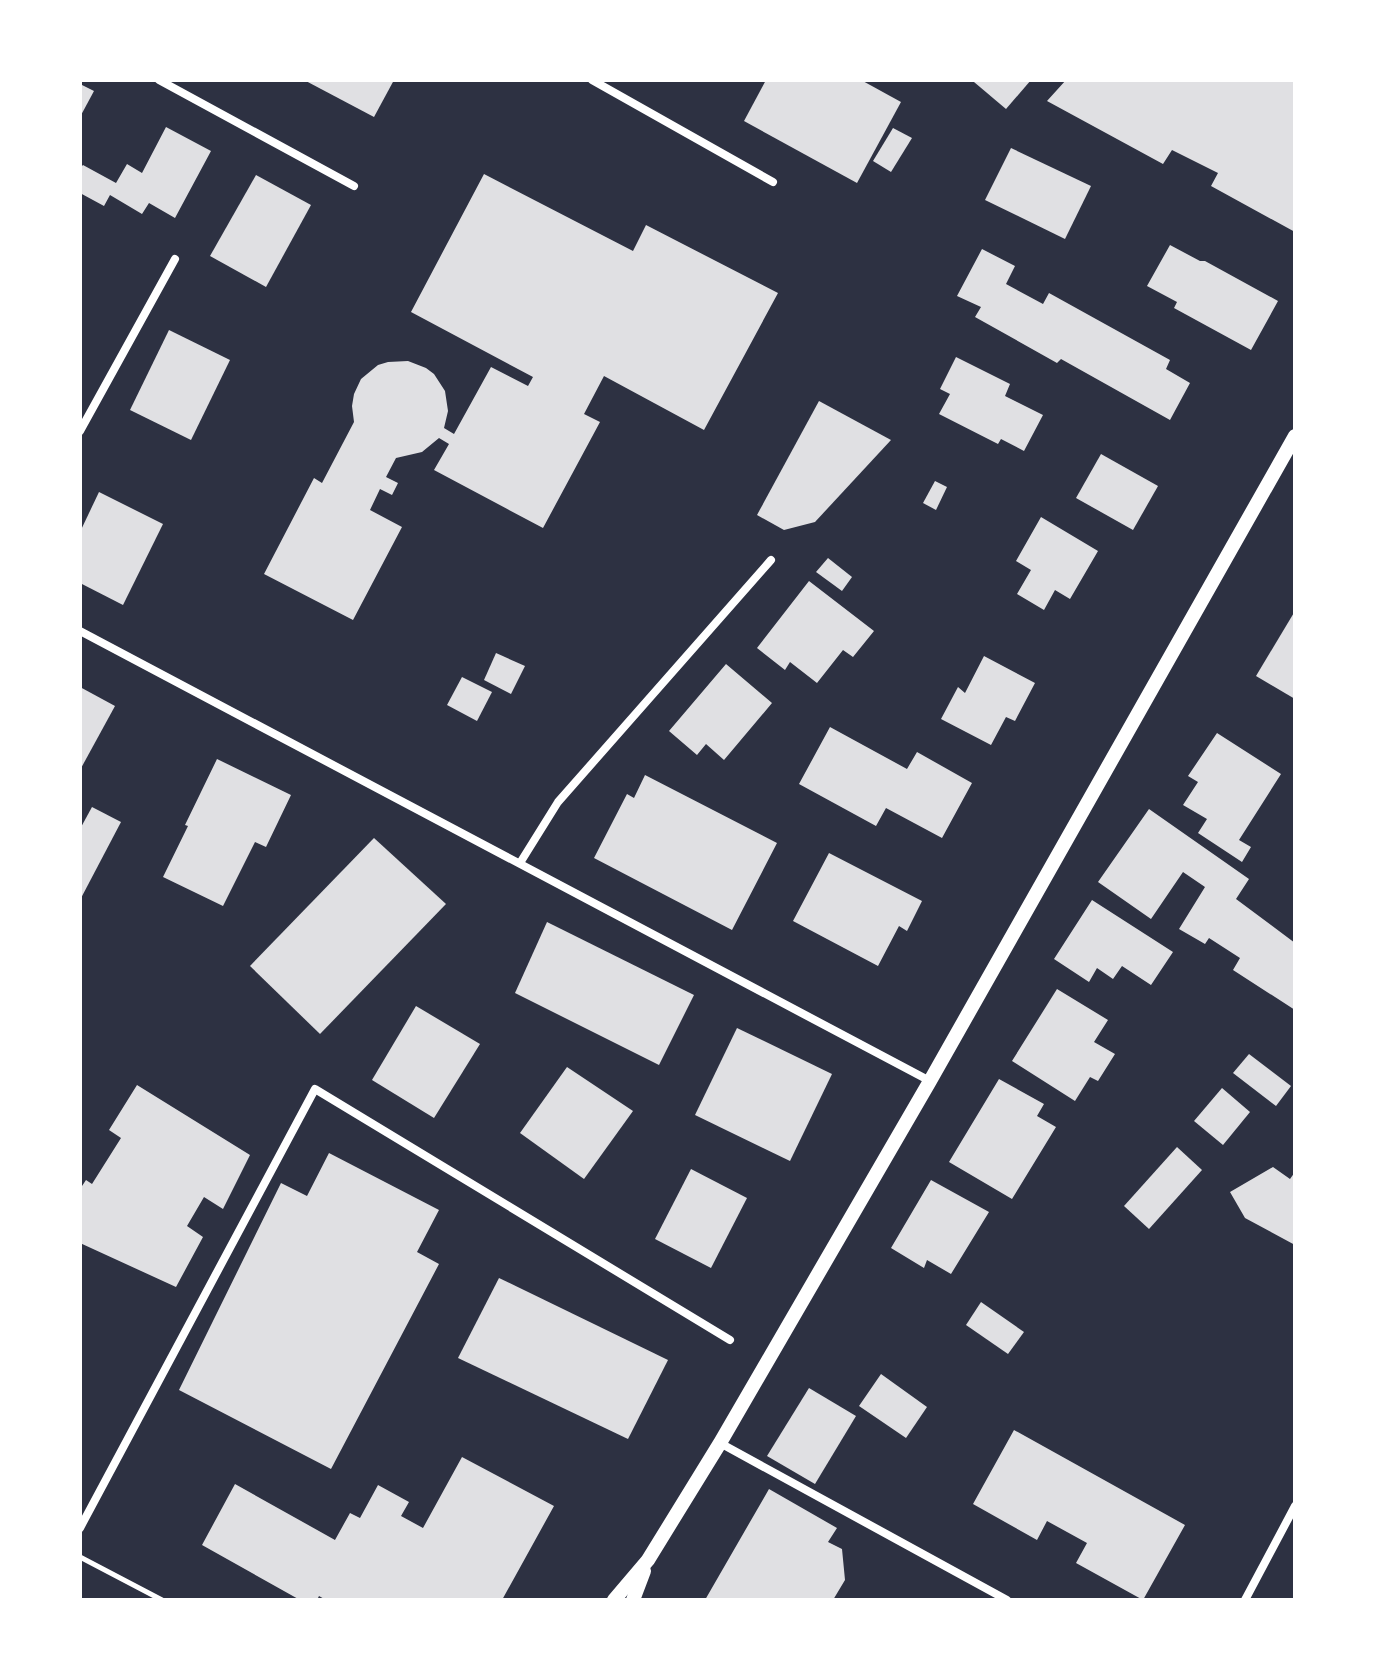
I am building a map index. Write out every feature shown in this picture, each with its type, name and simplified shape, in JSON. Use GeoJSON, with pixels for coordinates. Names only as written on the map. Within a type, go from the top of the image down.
{"type":"FeatureCollection","features":[{"type":"Feature","properties":{"kind":"street"},"geometry":{"type":"LineString","coordinates":[[159,80],[354,186]]}},
{"type":"Feature","properties":{"kind":"street"},"geometry":{"type":"LineString","coordinates":[[592,80],[773,182]]}},
{"type":"Feature","properties":{"kind":"street"},"geometry":{"type":"LineString","coordinates":[[80,431],[175,259]]}},
{"type":"Feature","properties":{"kind":"street"},"geometry":{"type":"LineString","coordinates":[[614,1600],[648,1560],[720,1443],[930,1081],[1295,436]]}},
{"type":"Feature","properties":{"kind":"street"},"geometry":{"type":"LineString","coordinates":[[520,863],[558,802],[771,560]]}},
{"type":"Feature","properties":{"kind":"street"},"geometry":{"type":"LineString","coordinates":[[80,631],[930,1081]]}},
{"type":"Feature","properties":{"kind":"street"},"geometry":{"type":"LineString","coordinates":[[80,1528],[315,1089],[730,1340]]}},
{"type":"Feature","properties":{"kind":"street"},"geometry":{"type":"LineString","coordinates":[[720,1443],[1007,1600]]}},
{"type":"Feature","properties":{"kind":"street"},"geometry":{"type":"LineString","coordinates":[[1245,1600],[1295,1506]]}},
{"type":"Feature","properties":{"kind":"street"},"geometry":{"type":"LineString","coordinates":[[633,1600],[648,1560]]}},
{"type":"Feature","properties":{"kind":"path"},"geometry":{"type":"LineString","coordinates":[[80,1557],[162,1600]]}},
{"type":"Feature","properties":{"kind":"building"},"geometry":{"type":"Polygon","coordinates":[[[304,80],[394,80],[374,117],[304,80]]]}},
{"type":"Feature","properties":{"kind":"building"},"geometry":{"type":"Polygon","coordinates":[[[766,80],[861,80],[901,102],[857,183],[744,121],[766,80]]]}},
{"type":"Feature","properties":{"kind":"building"},"geometry":{"type":"Polygon","coordinates":[[[1031,80],[1006,109],[974,82],[1031,80]]]}},
{"type":"Feature","properties":{"kind":"building"},"geometry":{"type":"Polygon","coordinates":[[[1066,80],[1295,80],[1295,232],[1211,186],[1218,173],[1172,150],[1163,164],[1047,101],[1066,80]]]}},
{"type":"Feature","properties":{"kind":"building"},"geometry":{"type":"Polygon","coordinates":[[[80,84],[94,91],[80,117],[80,84]]]}},
{"type":"Feature","properties":{"kind":"building"},"geometry":{"type":"Polygon","coordinates":[[[166,127],[211,151],[175,218],[149,203],[142,214],[110,195],[104,206],[80,193],[80,168],[83,165],[116,183],[127,164],[142,173],[166,127]]]}},
{"type":"Feature","properties":{"kind":"building"},"geometry":{"type":"Polygon","coordinates":[[[893,128],[912,138],[891,172],[873,161],[893,128]]]}},
{"type":"Feature","properties":{"kind":"building"},"geometry":{"type":"Polygon","coordinates":[[[1011,148],[1091,186],[1065,239],[985,200],[1011,148]]]}},
{"type":"Feature","properties":{"kind":"building"},"geometry":{"type":"Polygon","coordinates":[[[484,174],[633,251],[646,225],[778,293],[704,430],[604,376],[584,414],[600,422],[543,528],[434,470],[449,444],[439,438],[422,452],[396,458],[386,477],[398,483],[392,495],[380,489],[370,510],[402,527],[353,620],[264,574],[314,478],[322,483],[354,422],[352,406],[361,379],[378,365],[388,362],[408,361],[426,368],[445,391],[448,411],[444,428],[454,434],[491,367],[528,386],[533,377],[411,312],[484,174]]]}},
{"type":"Feature","properties":{"kind":"building"},"geometry":{"type":"Polygon","coordinates":[[[256,175],[311,205],[266,287],[210,256],[256,175]]]}},
{"type":"Feature","properties":{"kind":"building"},"geometry":{"type":"Polygon","coordinates":[[[1170,245],[1278,301],[1251,350],[1174,308],[1177,302],[1147,286],[1170,245]]]}},
{"type":"Feature","properties":{"kind":"building"},"geometry":{"type":"Polygon","coordinates":[[[982,249],[1015,266],[1006,284],[1043,304],[1049,293],[1170,360],[1166,369],[1190,383],[1170,420],[1061,359],[1057,363],[975,317],[981,307],[957,296],[982,249]]]}},
{"type":"Feature","properties":{"kind":"building"},"geometry":{"type":"Polygon","coordinates":[[[169,330],[230,360],[191,440],[130,410],[169,330]]]}},
{"type":"Feature","properties":{"kind":"building"},"geometry":{"type":"Polygon","coordinates":[[[956,357],[1010,384],[1005,396],[1043,415],[1024,451],[1001,439],[998,444],[939,414],[950,394],[940,389],[956,357]]]}},
{"type":"Feature","properties":{"kind":"building"},"geometry":{"type":"Polygon","coordinates":[[[819,401],[891,440],[815,522],[784,530],[757,515],[819,401]]]}},
{"type":"Feature","properties":{"kind":"building"},"geometry":{"type":"Polygon","coordinates":[[[1101,454],[1158,486],[1133,530],[1076,498],[1101,454]]]}},
{"type":"Feature","properties":{"kind":"building"},"geometry":{"type":"Polygon","coordinates":[[[935,481],[947,487],[936,510],[923,503],[935,481]]]}},
{"type":"Feature","properties":{"kind":"building"},"geometry":{"type":"Polygon","coordinates":[[[99,492],[163,524],[123,605],[80,583],[80,532],[99,492]]]}},
{"type":"Feature","properties":{"kind":"building"},"geometry":{"type":"Polygon","coordinates":[[[1041,517],[1098,551],[1070,599],[1055,590],[1044,610],[1017,594],[1031,570],[1016,561],[1041,517]]]}},
{"type":"Feature","properties":{"kind":"building"},"geometry":{"type":"Polygon","coordinates":[[[828,558],[852,577],[842,591],[816,572],[828,558]]]}},
{"type":"Feature","properties":{"kind":"building"},"geometry":{"type":"Polygon","coordinates":[[[809,581],[874,631],[853,657],[843,650],[817,683],[790,662],[785,670],[757,648],[809,581]]]}},
{"type":"Feature","properties":{"kind":"building"},"geometry":{"type":"Polygon","coordinates":[[[1295,611],[1295,699],[1256,676],[1295,611]]]}},
{"type":"Feature","properties":{"kind":"building"},"geometry":{"type":"Polygon","coordinates":[[[496,653],[525,666],[511,694],[484,680],[496,653]]]}},
{"type":"Feature","properties":{"kind":"building"},"geometry":{"type":"Polygon","coordinates":[[[984,656],[1035,683],[1015,721],[1006,717],[991,745],[941,719],[958,687],[965,693],[984,656]]]}},
{"type":"Feature","properties":{"kind":"building"},"geometry":{"type":"Polygon","coordinates":[[[726,664],[772,703],[724,760],[706,744],[697,755],[669,731],[726,664]]]}},
{"type":"Feature","properties":{"kind":"building"},"geometry":{"type":"Polygon","coordinates":[[[462,677],[492,692],[477,721],[447,705],[462,677]]]}},
{"type":"Feature","properties":{"kind":"building"},"geometry":{"type":"Polygon","coordinates":[[[80,687],[115,706],[80,770],[80,687]]]}},
{"type":"Feature","properties":{"kind":"building"},"geometry":{"type":"Polygon","coordinates":[[[830,727],[907,769],[917,752],[972,783],[942,838],[886,808],[876,826],[799,784],[830,727]]]}},
{"type":"Feature","properties":{"kind":"building"},"geometry":{"type":"Polygon","coordinates":[[[1217,733],[1281,774],[1239,840],[1251,847],[1242,862],[1198,833],[1207,819],[1183,805],[1198,782],[1188,776],[1217,733]]]}},
{"type":"Feature","properties":{"kind":"building"},"geometry":{"type":"Polygon","coordinates":[[[217,759],[291,795],[266,847],[255,842],[223,906],[163,877],[217,759]]]}},
{"type":"Feature","properties":{"kind":"building"},"geometry":{"type":"Polygon","coordinates":[[[645,775],[777,843],[732,930],[594,858],[627,794],[634,798],[645,775]]]}},
{"type":"Feature","properties":{"kind":"building"},"geometry":{"type":"Polygon","coordinates":[[[92,807],[121,822],[80,900],[80,829],[92,807]]]}},
{"type":"Feature","properties":{"kind":"building"},"geometry":{"type":"Polygon","coordinates":[[[1149,809],[1249,879],[1236,899],[1295,943],[1295,1010],[1233,970],[1240,958],[1209,938],[1205,944],[1179,929],[1205,887],[1183,872],[1151,919],[1098,882],[1149,809]]]}},
{"type":"Feature","properties":{"kind":"building"},"geometry":{"type":"Polygon","coordinates":[[[374,838],[446,904],[320,1034],[250,966],[374,838]]]}},
{"type":"Feature","properties":{"kind":"building"},"geometry":{"type":"Polygon","coordinates":[[[829,853],[922,901],[907,931],[899,926],[878,966],[793,921],[829,853]]]}},
{"type":"Feature","properties":{"kind":"building"},"geometry":{"type":"Polygon","coordinates":[[[1092,900],[1173,952],[1151,985],[1122,966],[1113,979],[1097,968],[1089,982],[1054,959],[1092,900]]]}},
{"type":"Feature","properties":{"kind":"building"},"geometry":{"type":"Polygon","coordinates":[[[547,922],[694,995],[659,1065],[515,993],[547,922]]]}},
{"type":"Feature","properties":{"kind":"building"},"geometry":{"type":"Polygon","coordinates":[[[1057,989],[1108,1020],[1094,1042],[1115,1054],[1098,1081],[1090,1077],[1075,1101],[1012,1061],[1057,989]]]}},
{"type":"Feature","properties":{"kind":"building"},"geometry":{"type":"Polygon","coordinates":[[[416,1006],[480,1044],[434,1118],[372,1080],[416,1006]]]}},
{"type":"Feature","properties":{"kind":"building"},"geometry":{"type":"Polygon","coordinates":[[[737,1028],[832,1074],[790,1161],[695,1115],[737,1028]]]}},
{"type":"Feature","properties":{"kind":"building"},"geometry":{"type":"Polygon","coordinates":[[[1249,1054],[1291,1086],[1276,1106],[1233,1073],[1249,1054]]]}},
{"type":"Feature","properties":{"kind":"building"},"geometry":{"type":"Polygon","coordinates":[[[567,1067],[633,1111],[584,1179],[520,1133],[567,1067]]]}},
{"type":"Feature","properties":{"kind":"building"},"geometry":{"type":"Polygon","coordinates":[[[999,1079],[1044,1104],[1037,1116],[1056,1127],[1012,1199],[949,1162],[999,1079]]]}},
{"type":"Feature","properties":{"kind":"building"},"geometry":{"type":"Polygon","coordinates":[[[137,1085],[250,1155],[223,1209],[204,1197],[187,1226],[203,1237],[176,1287],[80,1243],[80,1189],[86,1180],[92,1184],[121,1138],[109,1130],[137,1085]]]}},
{"type":"Feature","properties":{"kind":"building"},"geometry":{"type":"Polygon","coordinates":[[[1222,1088],[1250,1112],[1223,1145],[1194,1121],[1222,1088]]]}},
{"type":"Feature","properties":{"kind":"building"},"geometry":{"type":"Polygon","coordinates":[[[1177,1147],[1202,1170],[1149,1229],[1124,1206],[1177,1147]]]}},
{"type":"Feature","properties":{"kind":"building"},"geometry":{"type":"Polygon","coordinates":[[[329,1153],[439,1210],[417,1252],[439,1264],[331,1469],[179,1390],[281,1183],[307,1196],[329,1153]]]}},
{"type":"Feature","properties":{"kind":"building"},"geometry":{"type":"Polygon","coordinates":[[[1273,1167],[1290,1179],[1295,1172],[1295,1245],[1245,1218],[1230,1192],[1273,1167]]]}},
{"type":"Feature","properties":{"kind":"building"},"geometry":{"type":"Polygon","coordinates":[[[691,1169],[747,1198],[711,1268],[655,1239],[691,1169]]]}},
{"type":"Feature","properties":{"kind":"building"},"geometry":{"type":"Polygon","coordinates":[[[931,1180],[989,1212],[951,1274],[927,1260],[924,1268],[891,1248],[931,1180]]]}},
{"type":"Feature","properties":{"kind":"building"},"geometry":{"type":"Polygon","coordinates":[[[499,1278],[668,1360],[628,1439],[458,1358],[499,1278]]]}},
{"type":"Feature","properties":{"kind":"building"},"geometry":{"type":"Polygon","coordinates":[[[981,1302],[1024,1332],[1008,1354],[966,1325],[981,1302]]]}},
{"type":"Feature","properties":{"kind":"building"},"geometry":{"type":"Polygon","coordinates":[[[881,1374],[927,1407],[906,1438],[859,1406],[881,1374]]]}},
{"type":"Feature","properties":{"kind":"building"},"geometry":{"type":"Polygon","coordinates":[[[809,1388],[856,1416],[815,1484],[767,1456],[809,1388]]]}},
{"type":"Feature","properties":{"kind":"building"},"geometry":{"type":"Polygon","coordinates":[[[1014,1430],[1185,1525],[1143,1600],[1076,1563],[1087,1543],[1047,1521],[1037,1540],[973,1504],[1014,1430]]]}},
{"type":"Feature","properties":{"kind":"building"},"geometry":{"type":"Polygon","coordinates":[[[462,1457],[554,1506],[502,1600],[326,1600],[319,1596],[317,1600],[300,1600],[202,1545],[235,1484],[335,1540],[350,1513],[360,1518],[378,1485],[409,1502],[401,1516],[423,1528],[462,1457]]]}},
{"type":"Feature","properties":{"kind":"building"},"geometry":{"type":"Polygon","coordinates":[[[769,1489],[837,1528],[828,1542],[842,1549],[845,1580],[833,1600],[705,1600],[769,1489]]]}}]}
